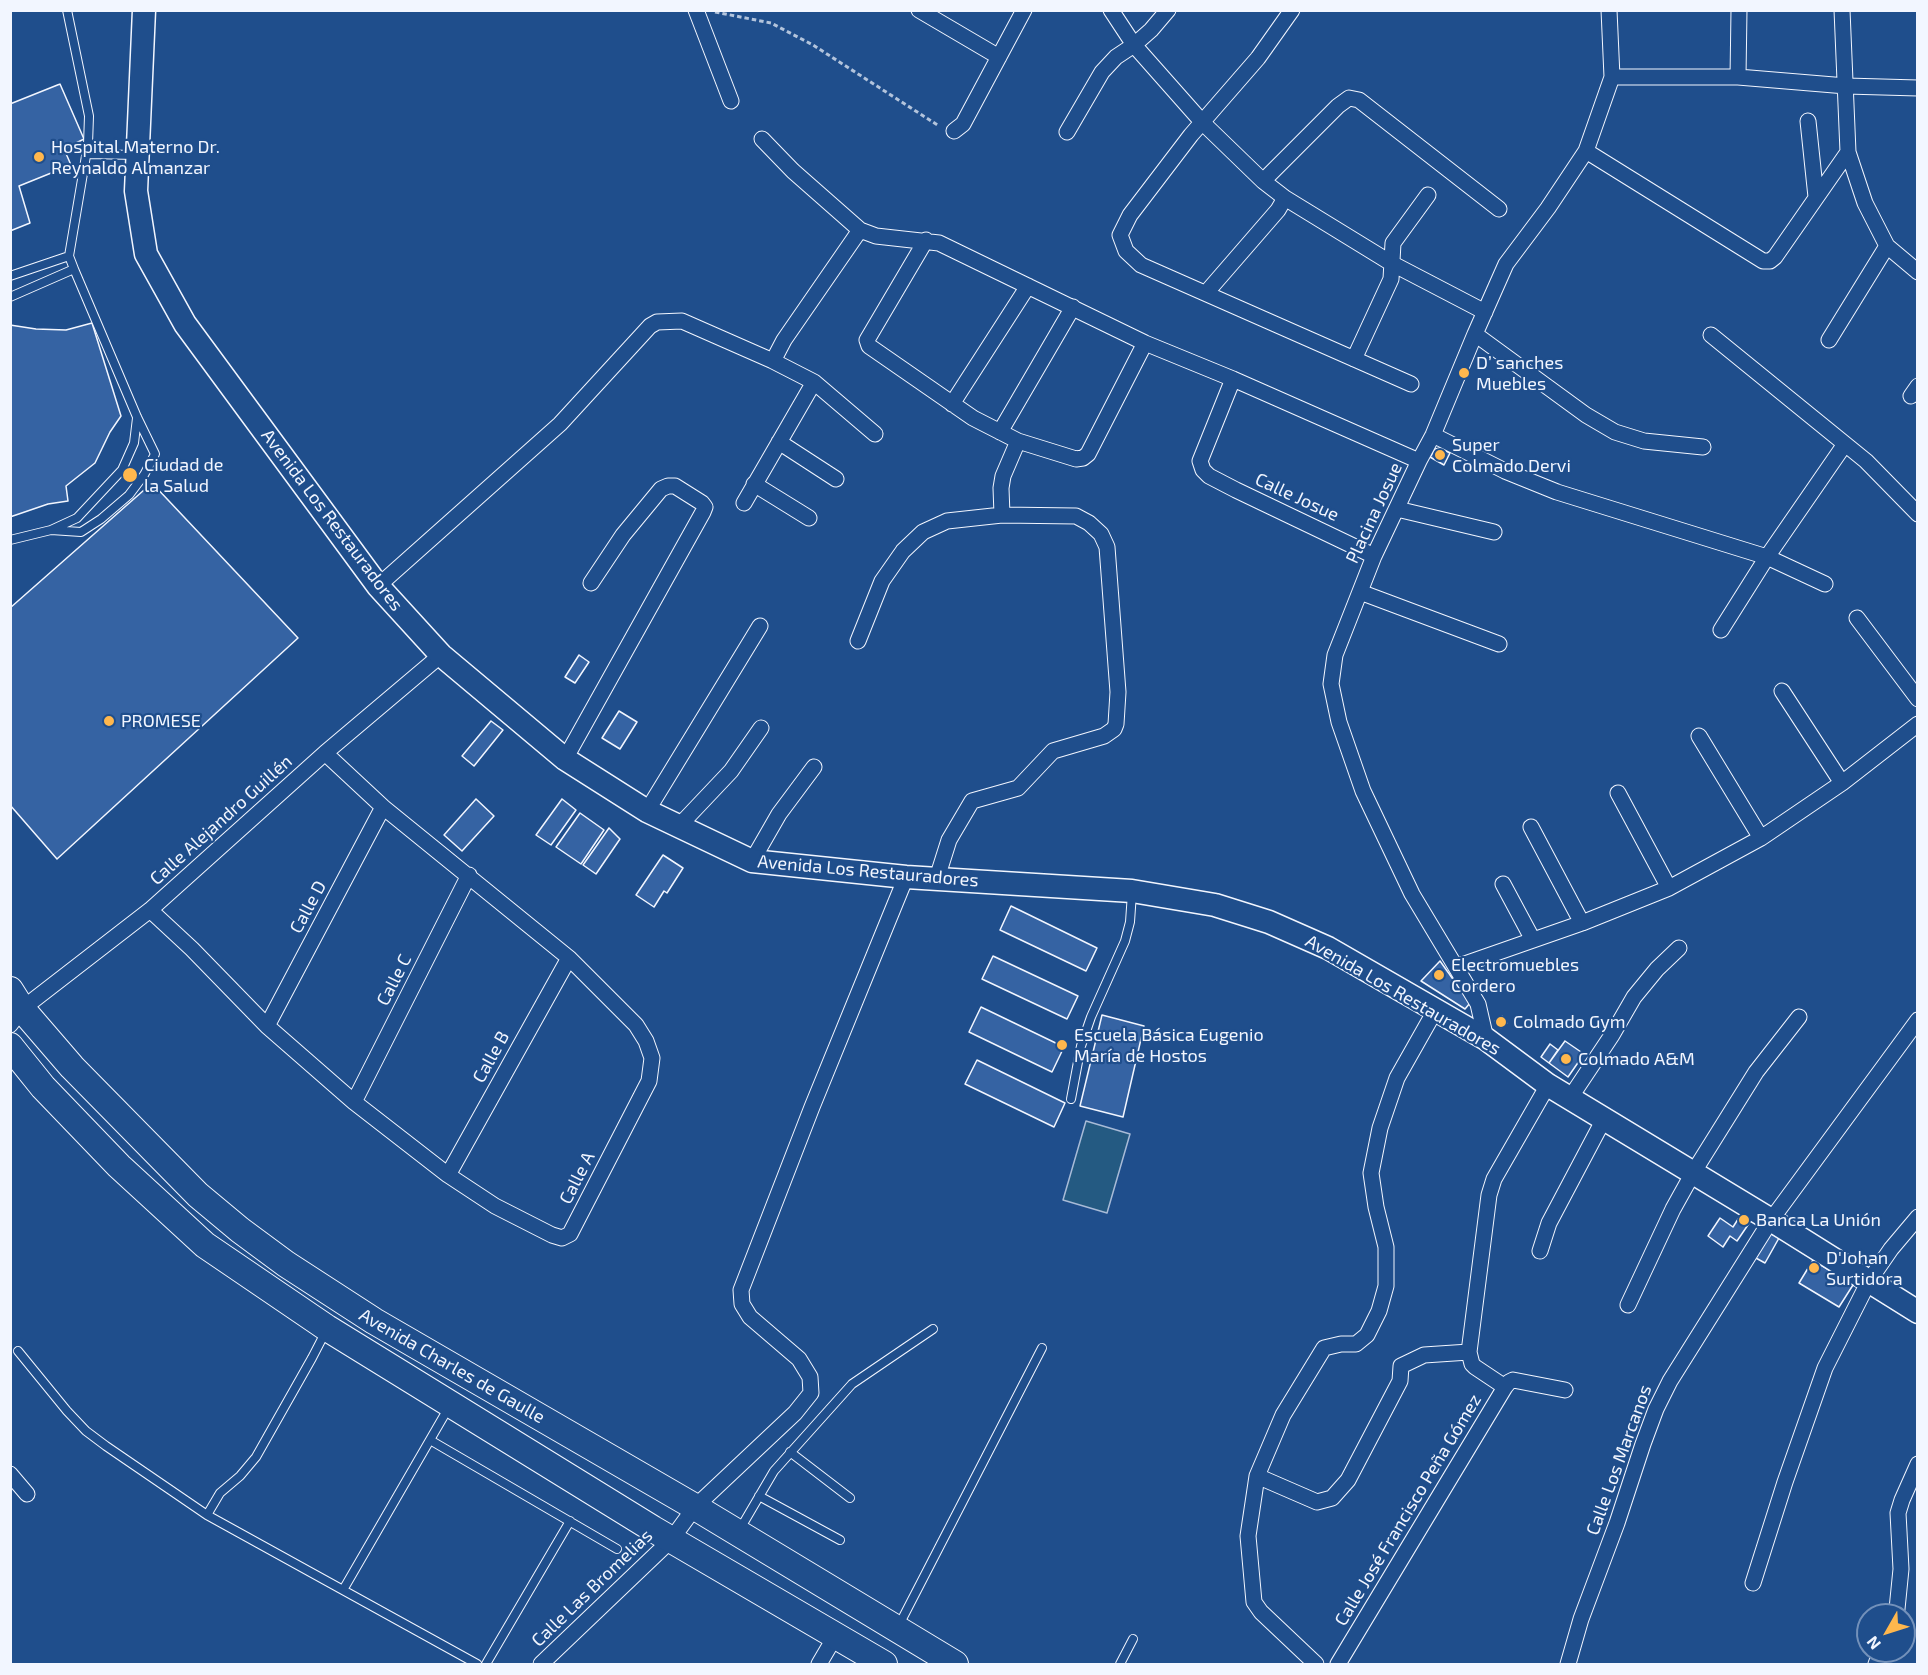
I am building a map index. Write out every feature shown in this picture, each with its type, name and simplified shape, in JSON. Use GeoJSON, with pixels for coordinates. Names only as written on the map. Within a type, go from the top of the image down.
{"type":"FeatureCollection","features":[{"type":"Feature","properties":{"kind":"main road","name":"Avenida Charles de Gaulle"},"geometry":{"type":"LineString","coordinates":[[14,1008],[198,1195],[277,1257],[374,1321],[695,1507],[955,1665]]}},
{"type":"Feature","properties":{"kind":"main road","name":"Avenida Charles de Gaulle"},"geometry":{"type":"LineString","coordinates":[[10,1046],[43,1087],[119,1166],[205,1245],[327,1328],[451,1405],[671,1540],[884,1665]]}},
{"type":"Feature","properties":{"kind":"street","name":"Avenida Los Restauradores"},"geometry":{"type":"LineString","coordinates":[[144,10],[136,191],[146,254],[185,324],[378,586],[441,655],[565,759],[647,811],[752,861],[906,878],[938,878],[1132,891],[1215,905],[1269,922],[1328,948],[1486,1039],[1548,1085],[1771,1220],[1917,1312]]}},
{"type":"Feature","properties":{"kind":"street"},"geometry":{"type":"LineString","coordinates":[[696,10],[730,101]]}},
{"type":"Feature","properties":{"kind":"street"},"geometry":{"type":"LineString","coordinates":[[919,10],[999,57]]}},
{"type":"Feature","properties":{"kind":"street"},"geometry":{"type":"LineString","coordinates":[[954,131],[963,124],[1024,10]]}},
{"type":"Feature","properties":{"kind":"street"},"geometry":{"type":"LineString","coordinates":[[1111,10],[1134,45],[1203,123],[1263,181],[1286,198],[1391,263],[1485,312]]}},
{"type":"Feature","properties":{"kind":"street"},"geometry":{"type":"LineString","coordinates":[[1067,132],[1102,72],[1116,57],[1151,30],[1168,10]]}},
{"type":"Feature","properties":{"kind":"street"},"geometry":{"type":"LineString","coordinates":[[1292,10],[1258,58],[1191,135],[1130,215],[1120,235],[1126,251],[1141,265],[1411,384]]}},
{"type":"Feature","properties":{"kind":"street","name":"Placina Josue"},"geometry":{"type":"LineString","coordinates":[[1486,1039],[1478,1004],[1412,894],[1363,791],[1339,722],[1331,684],[1335,655],[1374,555],[1433,435],[1506,264],[1548,208],[1586,150],[1612,77],[1609,10]]}},
{"type":"Feature","properties":{"kind":"street"},"geometry":{"type":"LineString","coordinates":[[1738,76],[1739,10]]}},
{"type":"Feature","properties":{"kind":"street"},"geometry":{"type":"LineString","coordinates":[[1842,10],[1848,152],[1865,203],[1887,246],[1917,272]]}},
{"type":"Feature","properties":{"kind":"street"},"geometry":{"type":"LineString","coordinates":[[1612,77],[1738,76],[1846,86],[1917,88]]}},
{"type":"Feature","properties":{"kind":"street"},"geometry":{"type":"LineString","coordinates":[[1263,181],[1338,106],[1349,98],[1359,100],[1499,209]]}},
{"type":"Feature","properties":{"kind":"street"},"geometry":{"type":"LineString","coordinates":[[1808,121],[1816,197]]}},
{"type":"Feature","properties":{"kind":"street"},"geometry":{"type":"LineString","coordinates":[[762,139],[810,187],[860,230],[884,237],[926,240],[948,247],[1146,343],[1419,461]]}},
{"type":"Feature","properties":{"kind":"street"},"geometry":{"type":"LineString","coordinates":[[1586,150],[1763,261],[1770,261],[1775,257],[1848,152]]}},
{"type":"Feature","properties":{"kind":"street"},"geometry":{"type":"LineString","coordinates":[[1354,359],[1391,279],[1393,243],[1428,195]]}},
{"type":"Feature","properties":{"kind":"street"},"geometry":{"type":"LineString","coordinates":[[1206,293],[1286,198]]}},
{"type":"Feature","properties":{"kind":"street"},"geometry":{"type":"LineString","coordinates":[[772,361],[860,230]]}},
{"type":"Feature","properties":{"kind":"street"},"geometry":{"type":"LineString","coordinates":[[926,240],[867,340],[869,346],[952,404],[1018,441],[1076,459],[1083,458],[1088,454],[1146,343]]}},
{"type":"Feature","properties":{"kind":"street"},"geometry":{"type":"LineString","coordinates":[[1829,340],[1887,246]]}},
{"type":"Feature","properties":{"kind":"street"},"geometry":{"type":"LineString","coordinates":[[952,404],[1028,286]]}},
{"type":"Feature","properties":{"kind":"street"},"geometry":{"type":"LineString","coordinates":[[1000,432],[1073,307]]}},
{"type":"Feature","properties":{"kind":"street"},"geometry":{"type":"LineString","coordinates":[[378,586],[560,424],[654,323],[669,320],[682,321],[772,361],[813,382],[875,434]]}},
{"type":"Feature","properties":{"kind":"street"},"geometry":{"type":"LineString","coordinates":[[1475,334],[1586,415],[1616,432],[1644,441],[1703,447]]}},
{"type":"Feature","properties":{"kind":"street"},"geometry":{"type":"LineString","coordinates":[[1711,334],[1866,461],[1917,514]]}},
{"type":"Feature","properties":{"kind":"street","name":"Calle Josue"},"geometry":{"type":"LineString","coordinates":[[1233,379],[1200,461],[1203,470],[1209,476],[1236,490],[1374,555]]}},
{"type":"Feature","properties":{"kind":"street"},"geometry":{"type":"LineString","coordinates":[[744,503],[813,382]]}},
{"type":"Feature","properties":{"kind":"street"},"geometry":{"type":"LineString","coordinates":[[1433,435],[1505,471],[1557,492],[1767,557],[1825,584]]}},
{"type":"Feature","properties":{"kind":"street"},"geometry":{"type":"LineString","coordinates":[[1002,515],[1003,476],[1018,441]]}},
{"type":"Feature","properties":{"kind":"street"},"geometry":{"type":"LineString","coordinates":[[779,442],[836,479]]}},
{"type":"Feature","properties":{"kind":"street"},"geometry":{"type":"LineString","coordinates":[[1721,630],[1767,557],[1845,444]]}},
{"type":"Feature","properties":{"kind":"street"},"geometry":{"type":"LineString","coordinates":[[754,484],[809,518]]}},
{"type":"Feature","properties":{"kind":"street"},"geometry":{"type":"LineString","coordinates":[[565,759],[705,507],[675,486],[661,489],[623,535],[591,583]]}},
{"type":"Feature","properties":{"kind":"street"},"geometry":{"type":"LineString","coordinates":[[1397,509],[1494,532]]}},
{"type":"Feature","properties":{"kind":"street"},"geometry":{"type":"LineString","coordinates":[[858,641],[882,581],[903,551],[923,532],[947,521],[1002,515],[1076,516],[1089,523],[1101,534],[1107,547],[1118,692],[1114,729],[1104,735],[1053,751],[1018,788],[972,801],[950,840],[938,878]]}},
{"type":"Feature","properties":{"kind":"street"},"geometry":{"type":"LineString","coordinates":[[1360,592],[1499,644]]}},
{"type":"Feature","properties":{"kind":"street"},"geometry":{"type":"LineString","coordinates":[[1857,618],[1917,699]]}},
{"type":"Feature","properties":{"kind":"street"},"geometry":{"type":"LineString","coordinates":[[647,811],[760,626]]}},
{"type":"Feature","properties":{"kind":"street","name":"Calle Alejandro Guillén"},"geometry":{"type":"LineString","coordinates":[[14,1008],[150,910],[325,753],[441,655]]}},
{"type":"Feature","properties":{"kind":"street"},"geometry":{"type":"LineString","coordinates":[[1782,691],[1842,783]]}},
{"type":"Feature","properties":{"kind":"street"},"geometry":{"type":"LineString","coordinates":[[1456,967],[1582,923],[1670,888],[1761,838],[1842,783],[1917,724]]}},
{"type":"Feature","properties":{"kind":"street"},"geometry":{"type":"LineString","coordinates":[[679,826],[732,771],[761,728]]}},
{"type":"Feature","properties":{"kind":"street"},"geometry":{"type":"LineString","coordinates":[[1699,736],[1761,838]]}},
{"type":"Feature","properties":{"kind":"street","name":"Calle A"},"geometry":{"type":"LineString","coordinates":[[150,910],[192,949],[267,1026],[354,1102],[448,1175],[495,1206],[552,1235],[562,1238],[570,1234],[649,1081],[652,1058],[646,1041],[636,1025],[569,958],[383,807],[325,753]]}},
{"type":"Feature","properties":{"kind":"street"},"geometry":{"type":"LineString","coordinates":[[752,861],[779,814],[814,767]]}},
{"type":"Feature","properties":{"kind":"street"},"geometry":{"type":"LineString","coordinates":[[1618,793],[1670,888]]}},
{"type":"Feature","properties":{"kind":"street","name":"Calle D"},"geometry":{"type":"LineString","coordinates":[[267,1026],[383,807]]}},
{"type":"Feature","properties":{"kind":"street"},"geometry":{"type":"LineString","coordinates":[[1531,827],[1582,923]]}},
{"type":"Feature","properties":{"kind":"street","name":"Calle C"},"geometry":{"type":"LineString","coordinates":[[354,1102],[469,875]]}},
{"type":"Feature","properties":{"kind":"street","name":"Calle Las Bromelias"},"geometry":{"type":"LineString","coordinates":[[541,1665],[671,1540],[695,1507],[795,1413],[811,1393],[810,1377],[799,1359],[750,1317],[742,1304],[741,1290],[812,1107],[906,878]]}},
{"type":"Feature","properties":{"kind":"street"},"geometry":{"type":"LineString","coordinates":[[1503,884],[1533,940]]}},
{"type":"Feature","properties":{"kind":"street"},"geometry":{"type":"LineString","coordinates":[[1570,1098],[1634,997],[1657,969],[1679,948]]}},
{"type":"Feature","properties":{"kind":"street","name":"Calle B"},"geometry":{"type":"LineString","coordinates":[[448,1175],[569,958]]}},
{"type":"Feature","properties":{"kind":"street"},"geometry":{"type":"LineString","coordinates":[[1316,1665],[1254,1602],[1248,1536],[1257,1476],[1283,1415],[1324,1348],[1341,1344],[1356,1344],[1367,1335],[1379,1311],[1386,1286],[1386,1247],[1376,1207],[1371,1173],[1380,1128],[1397,1078],[1436,1009]]}},
{"type":"Feature","properties":{"kind":"street"},"geometry":{"type":"LineString","coordinates":[[1628,1305],[1673,1209],[1694,1173],[1756,1072],[1799,1017]]}},
{"type":"Feature","properties":{"kind":"street","name":"Calle Los Marcanos"},"geometry":{"type":"LineString","coordinates":[[1568,1665],[1581,1618],[1656,1409],[1670,1381],[1771,1220],[1917,1020]]}},
{"type":"Feature","properties":{"kind":"street"},"geometry":{"type":"LineString","coordinates":[[1257,1476],[1317,1502],[1332,1498],[1347,1480],[1400,1381],[1401,1366],[1424,1355],[1469,1352],[1491,1187],[1548,1085]]}},
{"type":"Feature","properties":{"kind":"street"},"geometry":{"type":"LineString","coordinates":[[1540,1251],[1549,1223],[1604,1119]]}},
{"type":"Feature","properties":{"kind":"street"},"geometry":{"type":"LineString","coordinates":[[1753,1583],[1825,1368],[1869,1281],[1917,1217]]}},
{"type":"Feature","properties":{"kind":"street","name":"Calle José Francisco Peña Gómez"},"geometry":{"type":"LineString","coordinates":[[1338,1665],[1505,1388],[1475,1367],[1469,1352]]}},
{"type":"Feature","properties":{"kind":"street"},"geometry":{"type":"LineString","coordinates":[[1505,1388],[1509,1382],[1514,1380],[1565,1390]]}},
{"type":"Feature","properties":{"kind":"street"},"geometry":{"type":"LineString","coordinates":[[1897,1603],[1902,1569],[1898,1513],[1917,1464]]}},
{"type":"Feature","properties":{"kind":"street"},"geometry":{"type":"LineString","coordinates":[[10,1474],[27,1494]]}},
{"type":"Feature","properties":{"kind":"street"},"geometry":{"type":"LineString","coordinates":[[819,1665],[836,1635]]}},
{"type":"Feature","properties":{"kind":"lane"},"geometry":{"type":"LineString","coordinates":[[51,530],[81,532],[101,519],[129,495],[144,475],[155,454],[69,256],[87,153],[89,116],[67,10]]}},
{"type":"Feature","properties":{"kind":"lane"},"geometry":{"type":"LineString","coordinates":[[87,153],[138,155]]}},
{"type":"Feature","properties":{"kind":"lane"},"geometry":{"type":"LineString","coordinates":[[10,276],[69,256]]}},
{"type":"Feature","properties":{"kind":"lane"},"geometry":{"type":"LineString","coordinates":[[10,297],[74,268]]}},
{"type":"Feature","properties":{"kind":"lane"},"geometry":{"type":"LineString","coordinates":[[10,540],[51,530],[76,518],[122,470],[134,443],[137,417]]}},
{"type":"Feature","properties":{"kind":"lane"},"geometry":{"type":"LineString","coordinates":[[1071,1099],[1081,1046],[1091,1017],[1125,941],[1130,922],[1132,891]]}},
{"type":"Feature","properties":{"kind":"lane"},"geometry":{"type":"LineString","coordinates":[[207,1515],[220,1493],[240,1476],[256,1457],[327,1328]]}},
{"type":"Feature","properties":{"kind":"lane"},"geometry":{"type":"LineString","coordinates":[[738,1533],[774,1472],[852,1384],[933,1329]]}},
{"type":"Feature","properties":{"kind":"lane"},"geometry":{"type":"LineString","coordinates":[[897,1629],[1042,1348]]}},
{"type":"Feature","properties":{"kind":"lane"},"geometry":{"type":"LineString","coordinates":[[18,1351],[86,1431],[207,1515],[477,1665]]}},
{"type":"Feature","properties":{"kind":"lane"},"geometry":{"type":"LineString","coordinates":[[343,1590],[451,1405]]}},
{"type":"Feature","properties":{"kind":"lane"},"geometry":{"type":"LineString","coordinates":[[430,1440],[617,1549]]}},
{"type":"Feature","properties":{"kind":"lane"},"geometry":{"type":"LineString","coordinates":[[790,1452],[850,1498]]}},
{"type":"Feature","properties":{"kind":"lane"},"geometry":{"type":"LineString","coordinates":[[759,1496],[840,1540]]}},
{"type":"Feature","properties":{"kind":"lane"},"geometry":{"type":"LineString","coordinates":[[486,1665],[570,1521]]}},
{"type":"Feature","properties":{"kind":"lane"},"geometry":{"type":"LineString","coordinates":[[1120,1665],[1133,1639]]}},
{"type":"Feature","properties":{"kind":"path"},"geometry":{"type":"LineString","coordinates":[[706,10],[771,23],[813,45],[945,130],[954,131]]}},
{"type":"Feature","properties":{"kind":"shaded area"},"geometry":{"type":"Polygon","coordinates":[[[1086,1121],[1130,1134],[1107,1213],[1063,1200],[1086,1121]]]}},
{"type":"Feature","properties":{"kind":"building","name":"Hospital Materno Dr. Reynaldo Almanzar"},"geometry":{"type":"Polygon","coordinates":[[[60,84],[84,139],[64,149],[71,165],[19,186],[30,223],[10,231],[10,104],[60,84]]]}},
{"type":"Feature","properties":{"kind":"building"},"geometry":{"type":"Polygon","coordinates":[[[92,323],[121,416],[110,432],[95,463],[66,486],[68,501],[48,504],[10,517],[10,325],[66,330],[92,323]]]}},
{"type":"Feature","properties":{"kind":"building","name":"Super Colmado Dervi"},"geometry":{"type":"Polygon","coordinates":[[[1440,448],[1450,453],[1444,465],[1430,457],[1435,449],[1440,448]]]}},
{"type":"Feature","properties":{"kind":"building","name":"PROMESE"},"geometry":{"type":"Polygon","coordinates":[[[152,483],[298,638],[57,859],[10,805],[10,608],[152,483]]]}},
{"type":"Feature","properties":{"kind":"building"},"geometry":{"type":"Polygon","coordinates":[[[579,655],[589,662],[575,683],[565,677],[579,655]]]}},
{"type":"Feature","properties":{"kind":"building"},"geometry":{"type":"Polygon","coordinates":[[[619,711],[637,722],[620,749],[602,738],[619,711]]]}},
{"type":"Feature","properties":{"kind":"building"},"geometry":{"type":"Polygon","coordinates":[[[491,721],[503,730],[474,766],[462,756],[491,721]]]}},
{"type":"Feature","properties":{"kind":"building"},"geometry":{"type":"Polygon","coordinates":[[[476,799],[494,816],[462,851],[444,835],[476,799]]]}},
{"type":"Feature","properties":{"kind":"building"},"geometry":{"type":"Polygon","coordinates":[[[562,799],[576,810],[551,845],[536,835],[562,799]]]}},
{"type":"Feature","properties":{"kind":"building"},"geometry":{"type":"Polygon","coordinates":[[[580,813],[604,830],[581,864],[556,847],[580,813]]]}},
{"type":"Feature","properties":{"kind":"building"},"geometry":{"type":"Polygon","coordinates":[[[609,828],[620,839],[596,874],[583,865],[609,828]]]}},
{"type":"Feature","properties":{"kind":"building"},"geometry":{"type":"Polygon","coordinates":[[[663,855],[683,868],[667,893],[664,891],[654,907],[636,895],[663,855]]]}},
{"type":"Feature","properties":{"kind":"building"},"geometry":{"type":"Polygon","coordinates":[[[1011,906],[1097,948],[1086,971],[1000,930],[1011,906]]]}},
{"type":"Feature","properties":{"kind":"building"},"geometry":{"type":"Polygon","coordinates":[[[993,956],[1078,996],[1067,1019],[982,979],[993,956]]]}},
{"type":"Feature","properties":{"kind":"building"},"geometry":{"type":"Polygon","coordinates":[[[1440,961],[1470,1003],[1465,1009],[1421,981],[1440,961]]]}},
{"type":"Feature","properties":{"kind":"building"},"geometry":{"type":"Polygon","coordinates":[[[981,1007],[1064,1047],[1052,1072],[969,1032],[981,1007]]]}},
{"type":"Feature","properties":{"kind":"building"},"geometry":{"type":"Polygon","coordinates":[[[1102,1015],[1144,1026],[1123,1117],[1080,1106],[1102,1015]]]}},
{"type":"Feature","properties":{"kind":"building","name":"Colmado Gym"},"geometry":{"type":"Polygon","coordinates":[[[1502,1016],[1507,1023],[1501,1028],[1495,1021],[1502,1016]]]}},
{"type":"Feature","properties":{"kind":"building","name":"Colmado A&M"},"geometry":{"type":"Polygon","coordinates":[[[1565,1041],[1584,1054],[1568,1077],[1549,1063],[1565,1041]]]}},
{"type":"Feature","properties":{"kind":"building"},"geometry":{"type":"Polygon","coordinates":[[[1550,1044],[1558,1050],[1549,1063],[1541,1057],[1550,1044]]]}},
{"type":"Feature","properties":{"kind":"building"},"geometry":{"type":"Polygon","coordinates":[[[977,1060],[1065,1103],[1054,1127],[965,1084],[977,1060]]]}},
{"type":"Feature","properties":{"kind":"building"},"geometry":{"type":"Polygon","coordinates":[[[1742,1213],[1752,1219],[1737,1241],[1730,1236],[1723,1247],[1708,1236],[1720,1218],[1733,1227],[1742,1213]]]}},
{"type":"Feature","properties":{"kind":"building"},"geometry":{"type":"Polygon","coordinates":[[[1768,1232],[1779,1238],[1765,1263],[1754,1257],[1768,1232]]]}},
{"type":"Feature","properties":{"kind":"building"},"geometry":{"type":"Polygon","coordinates":[[[1813,1260],[1853,1285],[1839,1307],[1799,1283],[1813,1260]]]}},
{"type":"Feature","properties":{"kind":"place","name":"Hospital Materno Dr. Reynaldo Almanzar"},"geometry":{"type":"Point","coordinates":[39,157]}},
{"type":"Feature","properties":{"kind":"place","name":"D’ sanches Muebles"},"geometry":{"type":"Point","coordinates":[1464,373]}},
{"type":"Feature","properties":{"kind":"place","name":"Super Colmado Dervi"},"geometry":{"type":"Point","coordinates":[1440,455]}},
{"type":"Feature","properties":{"kind":"place","name":"Ciudad de la Salud"},"geometry":{"type":"Point","coordinates":[130,475]}},
{"type":"Feature","properties":{"kind":"place","name":"PROMESE"},"geometry":{"type":"Point","coordinates":[109,721]}},
{"type":"Feature","properties":{"kind":"place","name":"Electromuebles Cordero"},"geometry":{"type":"Point","coordinates":[1439,975]}},
{"type":"Feature","properties":{"kind":"place","name":"Colmado Gym"},"geometry":{"type":"Point","coordinates":[1501,1022]}},
{"type":"Feature","properties":{"kind":"place","name":"Escuela Básica Eugenio María de Hostos"},"geometry":{"type":"Point","coordinates":[1062,1045]}},
{"type":"Feature","properties":{"kind":"place","name":"Colmado A&M"},"geometry":{"type":"Point","coordinates":[1566,1059]}},
{"type":"Feature","properties":{"kind":"place","name":"Banca La Unión"},"geometry":{"type":"Point","coordinates":[1744,1220]}},
{"type":"Feature","properties":{"kind":"place","name":"D'Johan Surtidora"},"geometry":{"type":"Point","coordinates":[1814,1268]}}]}
